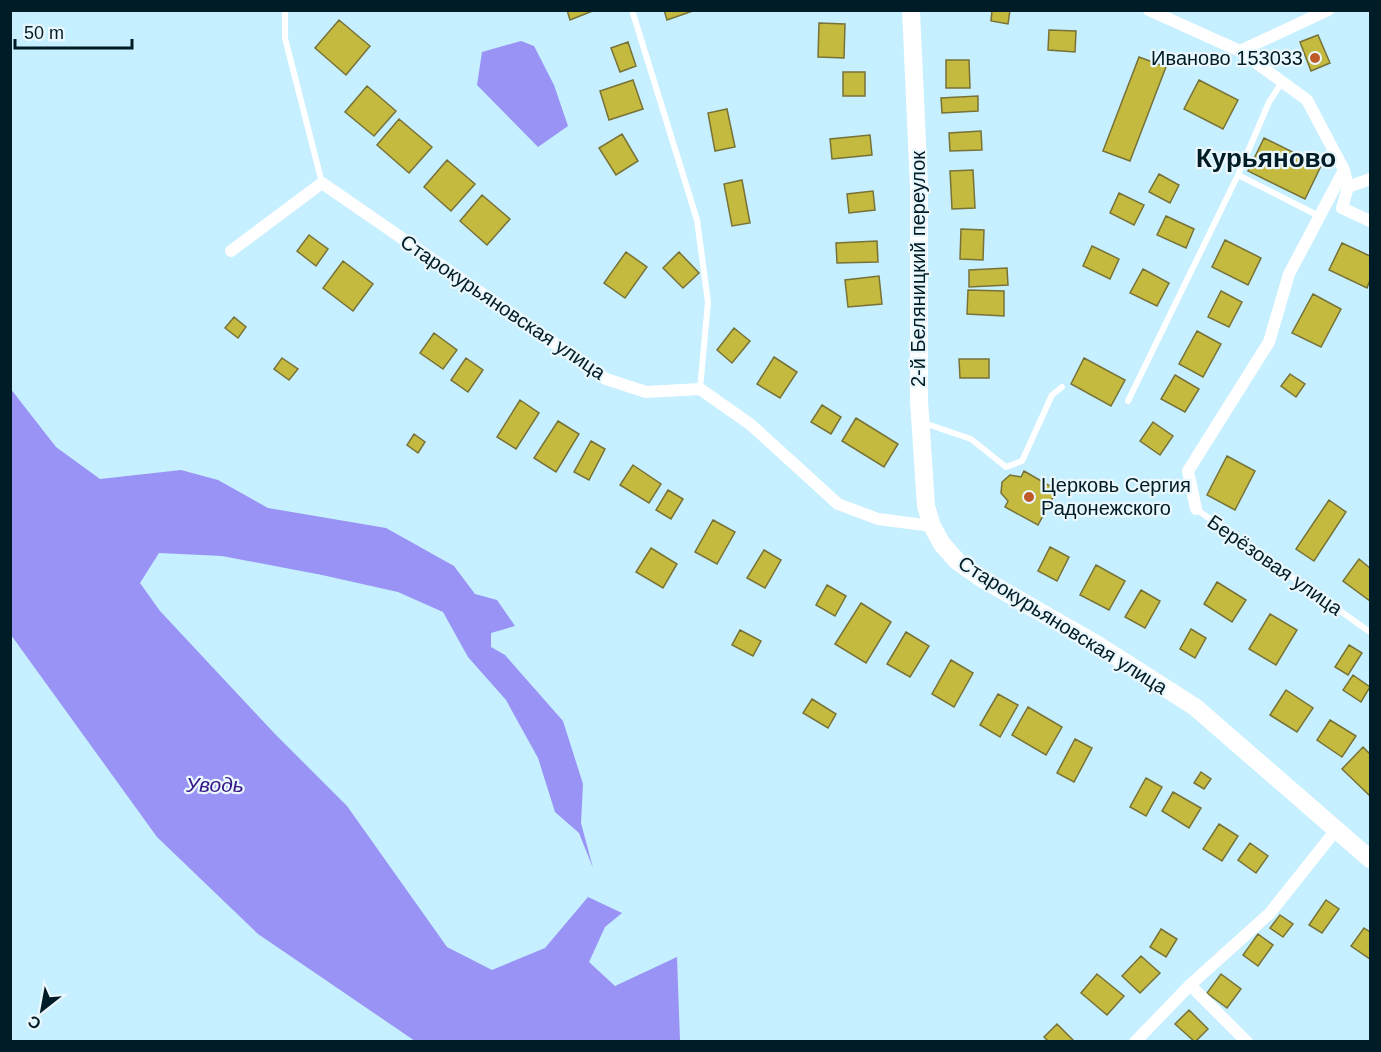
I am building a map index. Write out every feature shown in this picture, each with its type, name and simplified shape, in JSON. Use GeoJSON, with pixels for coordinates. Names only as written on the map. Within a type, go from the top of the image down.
{"type":"FeatureCollection","features":[{"type":"Feature","properties":{"kind":"main road","name":"2-й Беляницкий переулок"},"geometry":{"type":"LineString","coordinates":[[911,10],[919,187],[920,422],[926,506],[932,526]]}},
{"type":"Feature","properties":{"kind":"main road","name":"Старокурьяновская улица"},"geometry":{"type":"LineString","coordinates":[[932,526],[942,544],[957,561],[981,578],[1098,645],[1195,707],[1371,859]]}},
{"type":"Feature","properties":{"kind":"street"},"geometry":{"type":"LineString","coordinates":[[1149,10],[1240,51],[1307,100],[1344,170],[1348,187],[1342,208],[1371,221]]}},
{"type":"Feature","properties":{"kind":"street"},"geometry":{"type":"LineString","coordinates":[[1240,51],[1328,10]]}},
{"type":"Feature","properties":{"kind":"street","name":"Берёзовая улица"},"geometry":{"type":"LineString","coordinates":[[1196,509],[1188,471],[1269,342],[1289,274],[1344,170]]}},
{"type":"Feature","properties":{"kind":"street"},"geometry":{"type":"LineString","coordinates":[[1348,187],[1371,179]]}},
{"type":"Feature","properties":{"kind":"street"},"geometry":{"type":"LineString","coordinates":[[231,251],[322,183]]}},
{"type":"Feature","properties":{"kind":"street","name":"Старокурьяновская улица"},"geometry":{"type":"LineString","coordinates":[[322,183],[606,379],[646,392],[700,389]]}},
{"type":"Feature","properties":{"kind":"street"},"geometry":{"type":"LineString","coordinates":[[700,389],[750,424],[838,504],[878,519],[932,526]]}},
{"type":"Feature","properties":{"kind":"street"},"geometry":{"type":"LineString","coordinates":[[1135,1041],[1190,985],[1270,913],[1336,830]]}},
{"type":"Feature","properties":{"kind":"street"},"geometry":{"type":"LineString","coordinates":[[1190,985],[1248,1041]]}},
{"type":"Feature","properties":{"kind":"lane"},"geometry":{"type":"LineString","coordinates":[[285,10],[285,38],[289,57],[322,183]]}},
{"type":"Feature","properties":{"kind":"lane"},"geometry":{"type":"LineString","coordinates":[[632,10],[697,220],[708,302],[700,389]]}},
{"type":"Feature","properties":{"kind":"lane"},"geometry":{"type":"LineString","coordinates":[[1128,401],[1238,175],[1269,102],[1282,82]]}},
{"type":"Feature","properties":{"kind":"lane"},"geometry":{"type":"LineString","coordinates":[[1238,175],[1320,217]]}},
{"type":"Feature","properties":{"kind":"lane"},"geometry":{"type":"LineString","coordinates":[[920,422],[953,431],[971,439],[1006,467],[1022,461],[1052,395],[1062,387]]}},
{"type":"Feature","properties":{"kind":"lane","name":"Берёзовая улица"},"geometry":{"type":"LineString","coordinates":[[1196,509],[1371,632]]}},
{"type":"Feature","properties":{"kind":"water"},"geometry":{"type":"Polygon","coordinates":[[[521,41],[534,46],[554,85],[568,126],[538,147],[477,85],[482,52],[521,41]]]}},
{"type":"Feature","properties":{"kind":"water","name":"Уводь"},"geometry":{"type":"Polygon","coordinates":[[[10,388],[56,447],[100,479],[181,470],[218,480],[268,508],[386,528],[454,566],[475,594],[497,600],[515,626],[491,633],[491,647],[505,655],[563,721],[583,784],[581,823],[593,868],[579,833],[555,812],[538,758],[506,700],[468,657],[443,612],[398,592],[222,556],[159,553],[140,583],[160,611],[274,733],[347,806],[447,947],[492,970],[545,948],[588,897],[622,913],[605,927],[589,962],[615,986],[677,957],[680,1041],[415,1041],[258,934],[157,837],[11,635],[10,388]]]}},
{"type":"Feature","properties":{"kind":"building"},"geometry":{"type":"Polygon","coordinates":[[[567,10],[595,10],[570,20],[567,10]]]}},
{"type":"Feature","properties":{"kind":"building"},"geometry":{"type":"Polygon","coordinates":[[[664,10],[692,10],[693,11],[667,20],[664,10]]]}},
{"type":"Feature","properties":{"kind":"building"},"geometry":{"type":"Polygon","coordinates":[[[992,10],[1010,10],[1008,24],[991,21],[992,10]]]}},
{"type":"Feature","properties":{"kind":"building"},"geometry":{"type":"Polygon","coordinates":[[[339,20],[370,46],[346,75],[315,48],[339,20]]]}},
{"type":"Feature","properties":{"kind":"building"},"geometry":{"type":"Polygon","coordinates":[[[819,23],[845,24],[844,58],[818,57],[819,23]]]}},
{"type":"Feature","properties":{"kind":"building"},"geometry":{"type":"Polygon","coordinates":[[[1049,30],[1076,31],[1075,52],[1048,50],[1049,30]]]}},
{"type":"Feature","properties":{"kind":"building"},"geometry":{"type":"Polygon","coordinates":[[[1318,35],[1330,63],[1311,71],[1300,42],[1318,35]]]}},
{"type":"Feature","properties":{"kind":"building"},"geometry":{"type":"Polygon","coordinates":[[[628,42],[636,66],[620,72],[611,48],[628,42]]]}},
{"type":"Feature","properties":{"kind":"building"},"geometry":{"type":"Polygon","coordinates":[[[1139,57],[1166,67],[1130,161],[1103,151],[1139,57]]]}},
{"type":"Feature","properties":{"kind":"building"},"geometry":{"type":"Polygon","coordinates":[[[946,60],[969,60],[970,88],[946,88],[946,60]]]}},
{"type":"Feature","properties":{"kind":"building"},"geometry":{"type":"Polygon","coordinates":[[[843,72],[865,72],[865,96],[843,96],[843,72]]]}},
{"type":"Feature","properties":{"kind":"building"},"geometry":{"type":"Polygon","coordinates":[[[633,80],[643,109],[609,120],[600,91],[633,80]]]}},
{"type":"Feature","properties":{"kind":"building"},"geometry":{"type":"Polygon","coordinates":[[[1199,80],[1238,100],[1223,129],[1184,109],[1199,80]]]}},
{"type":"Feature","properties":{"kind":"building"},"geometry":{"type":"Polygon","coordinates":[[[367,86],[396,111],[374,136],[345,112],[367,86]]]}},
{"type":"Feature","properties":{"kind":"building"},"geometry":{"type":"Polygon","coordinates":[[[978,96],[978,111],[942,113],[941,98],[978,96]]]}},
{"type":"Feature","properties":{"kind":"building"},"geometry":{"type":"Polygon","coordinates":[[[727,109],[735,147],[715,151],[708,113],[727,109]]]}},
{"type":"Feature","properties":{"kind":"building"},"geometry":{"type":"Polygon","coordinates":[[[399,119],[432,147],[409,173],[377,145],[399,119]]]}},
{"type":"Feature","properties":{"kind":"building"},"geometry":{"type":"Polygon","coordinates":[[[981,131],[982,150],[950,151],[949,133],[981,131]]]}},
{"type":"Feature","properties":{"kind":"building"},"geometry":{"type":"Polygon","coordinates":[[[622,134],[638,161],[616,175],[599,148],[622,134]]]}},
{"type":"Feature","properties":{"kind":"building"},"geometry":{"type":"Polygon","coordinates":[[[870,135],[872,155],[832,159],[830,139],[870,135]]]}},
{"type":"Feature","properties":{"kind":"building"},"geometry":{"type":"Polygon","coordinates":[[[1264,138],[1321,166],[1305,199],[1248,171],[1264,138]]]}},
{"type":"Feature","properties":{"kind":"building"},"geometry":{"type":"Polygon","coordinates":[[[447,160],[475,184],[451,211],[424,187],[447,160]]]}},
{"type":"Feature","properties":{"kind":"building"},"geometry":{"type":"Polygon","coordinates":[[[973,170],[975,208],[952,209],[950,171],[973,170]]]}},
{"type":"Feature","properties":{"kind":"building"},"geometry":{"type":"Polygon","coordinates":[[[1159,174],[1179,185],[1170,203],[1149,192],[1159,174]]]}},
{"type":"Feature","properties":{"kind":"building"},"geometry":{"type":"Polygon","coordinates":[[[742,180],[750,223],[732,226],[724,184],[742,180]]]}},
{"type":"Feature","properties":{"kind":"building"},"geometry":{"type":"Polygon","coordinates":[[[873,191],[875,210],[849,213],[847,194],[873,191]]]}},
{"type":"Feature","properties":{"kind":"building"},"geometry":{"type":"Polygon","coordinates":[[[1119,193],[1144,205],[1134,225],[1110,213],[1119,193]]]}},
{"type":"Feature","properties":{"kind":"building"},"geometry":{"type":"Polygon","coordinates":[[[482,195],[510,219],[487,245],[460,221],[482,195]]]}},
{"type":"Feature","properties":{"kind":"building"},"geometry":{"type":"Polygon","coordinates":[[[1166,216],[1194,229],[1186,248],[1157,235],[1166,216]]]}},
{"type":"Feature","properties":{"kind":"building"},"geometry":{"type":"Polygon","coordinates":[[[961,229],[984,230],[983,260],[960,259],[961,229]]]}},
{"type":"Feature","properties":{"kind":"building"},"geometry":{"type":"Polygon","coordinates":[[[309,235],[328,249],[316,266],[297,251],[309,235]]]}},
{"type":"Feature","properties":{"kind":"building"},"geometry":{"type":"Polygon","coordinates":[[[1225,240],[1261,258],[1248,285],[1212,267],[1225,240]]]}},
{"type":"Feature","properties":{"kind":"building"},"geometry":{"type":"Polygon","coordinates":[[[877,241],[878,262],[837,263],[836,243],[877,241]]]}},
{"type":"Feature","properties":{"kind":"building"},"geometry":{"type":"Polygon","coordinates":[[[1342,243],[1370,256],[1370,280],[1367,288],[1329,270],[1342,243]]]}},
{"type":"Feature","properties":{"kind":"building"},"geometry":{"type":"Polygon","coordinates":[[[1092,246],[1119,259],[1110,279],[1083,266],[1092,246]]]}},
{"type":"Feature","properties":{"kind":"building"},"geometry":{"type":"Polygon","coordinates":[[[626,252],[647,267],[625,298],[604,283],[626,252]]]}},
{"type":"Feature","properties":{"kind":"building"},"geometry":{"type":"Polygon","coordinates":[[[679,252],[699,273],[683,288],[663,268],[679,252]]]}},
{"type":"Feature","properties":{"kind":"building"},"geometry":{"type":"Polygon","coordinates":[[[343,261],[373,284],[353,311],[323,288],[343,261]]]}},
{"type":"Feature","properties":{"kind":"building"},"geometry":{"type":"Polygon","coordinates":[[[1007,268],[1008,285],[969,287],[969,270],[1007,268]]]}},
{"type":"Feature","properties":{"kind":"building"},"geometry":{"type":"Polygon","coordinates":[[[1143,269],[1169,283],[1157,306],[1130,293],[1143,269]]]}},
{"type":"Feature","properties":{"kind":"building"},"geometry":{"type":"Polygon","coordinates":[[[879,276],[882,304],[848,307],[845,280],[879,276]]]}},
{"type":"Feature","properties":{"kind":"building"},"geometry":{"type":"Polygon","coordinates":[[[968,290],[1004,291],[1004,316],[967,314],[968,290]]]}},
{"type":"Feature","properties":{"kind":"building"},"geometry":{"type":"Polygon","coordinates":[[[1221,291],[1242,302],[1229,327],[1208,317],[1221,291]]]}},
{"type":"Feature","properties":{"kind":"building"},"geometry":{"type":"Polygon","coordinates":[[[1313,294],[1341,309],[1321,347],[1292,333],[1313,294]]]}},
{"type":"Feature","properties":{"kind":"building"},"geometry":{"type":"Polygon","coordinates":[[[234,317],[246,327],[238,338],[225,328],[234,317]]]}},
{"type":"Feature","properties":{"kind":"building"},"geometry":{"type":"Polygon","coordinates":[[[734,328],[750,341],[732,363],[717,350],[734,328]]]}},
{"type":"Feature","properties":{"kind":"building"},"geometry":{"type":"Polygon","coordinates":[[[1197,331],[1221,344],[1203,377],[1179,364],[1197,331]]]}},
{"type":"Feature","properties":{"kind":"building"},"geometry":{"type":"Polygon","coordinates":[[[434,333],[457,350],[443,369],[420,353],[434,333]]]}},
{"type":"Feature","properties":{"kind":"building"},"geometry":{"type":"Polygon","coordinates":[[[774,357],[797,372],[780,398],[757,384],[774,357]]]}},
{"type":"Feature","properties":{"kind":"building"},"geometry":{"type":"Polygon","coordinates":[[[282,358],[298,369],[289,380],[274,369],[282,358]]]}},
{"type":"Feature","properties":{"kind":"building"},"geometry":{"type":"Polygon","coordinates":[[[466,358],[483,370],[468,392],[451,380],[466,358]]]}},
{"type":"Feature","properties":{"kind":"building"},"geometry":{"type":"Polygon","coordinates":[[[1084,358],[1125,380],[1111,406],[1071,384],[1084,358]]]}},
{"type":"Feature","properties":{"kind":"building"},"geometry":{"type":"Polygon","coordinates":[[[959,359],[989,359],[989,378],[960,378],[959,359]]]}},
{"type":"Feature","properties":{"kind":"building"},"geometry":{"type":"Polygon","coordinates":[[[1290,374],[1305,384],[1296,397],[1281,386],[1290,374]]]}},
{"type":"Feature","properties":{"kind":"building"},"geometry":{"type":"Polygon","coordinates":[[[1175,375],[1199,389],[1185,412],[1161,399],[1175,375]]]}},
{"type":"Feature","properties":{"kind":"building"},"geometry":{"type":"Polygon","coordinates":[[[520,400],[539,413],[516,449],[497,437],[520,400]]]}},
{"type":"Feature","properties":{"kind":"building"},"geometry":{"type":"Polygon","coordinates":[[[822,405],[841,417],[831,434],[811,422],[822,405]]]}},
{"type":"Feature","properties":{"kind":"building"},"geometry":{"type":"Polygon","coordinates":[[[856,418],[898,444],[884,467],[842,441],[856,418]]]}},
{"type":"Feature","properties":{"kind":"building"},"geometry":{"type":"Polygon","coordinates":[[[558,421],[579,434],[556,472],[534,458],[558,421]]]}},
{"type":"Feature","properties":{"kind":"building"},"geometry":{"type":"Polygon","coordinates":[[[1153,422],[1173,436],[1160,455],[1140,441],[1153,422]]]}},
{"type":"Feature","properties":{"kind":"building"},"geometry":{"type":"Polygon","coordinates":[[[414,434],[425,442],[418,453],[407,445],[414,434]]]}},
{"type":"Feature","properties":{"kind":"building"},"geometry":{"type":"Polygon","coordinates":[[[591,441],[605,449],[589,480],[574,472],[591,441]]]}},
{"type":"Feature","properties":{"kind":"building"},"geometry":{"type":"Polygon","coordinates":[[[1227,456],[1255,471],[1235,510],[1207,495],[1227,456]]]}},
{"type":"Feature","properties":{"kind":"building"},"geometry":{"type":"Polygon","coordinates":[[[633,465],[661,484],[649,503],[620,485],[633,465]]]}},
{"type":"Feature","properties":{"kind":"building","name":"Церковь Сергия Радонежского"},"geometry":{"type":"Polygon","coordinates":[[[1024,471],[1057,490],[1038,525],[1005,507],[1008,501],[1001,493],[1002,482],[1010,475],[1021,477],[1024,471]]]}},
{"type":"Feature","properties":{"kind":"building"},"geometry":{"type":"Polygon","coordinates":[[[668,490],[683,499],[671,519],[656,510],[668,490]]]}},
{"type":"Feature","properties":{"kind":"building"},"geometry":{"type":"Polygon","coordinates":[[[1329,500],[1346,512],[1314,561],[1296,549],[1329,500]]]}},
{"type":"Feature","properties":{"kind":"building"},"geometry":{"type":"Polygon","coordinates":[[[713,520],[735,532],[717,564],[695,552],[713,520]]]}},
{"type":"Feature","properties":{"kind":"building"},"geometry":{"type":"Polygon","coordinates":[[[1050,547],[1069,557],[1057,581],[1038,571],[1050,547]]]}},
{"type":"Feature","properties":{"kind":"building"},"geometry":{"type":"Polygon","coordinates":[[[651,548],[677,564],[663,588],[636,572],[651,548]]]}},
{"type":"Feature","properties":{"kind":"building"},"geometry":{"type":"Polygon","coordinates":[[[764,550],[781,560],[765,588],[747,578],[764,550]]]}},
{"type":"Feature","properties":{"kind":"building"},"geometry":{"type":"Polygon","coordinates":[[[1359,559],[1370,568],[1370,601],[1343,581],[1359,559]]]}},
{"type":"Feature","properties":{"kind":"building"},"geometry":{"type":"Polygon","coordinates":[[[1096,565],[1125,581],[1109,610],[1080,595],[1096,565]]]}},
{"type":"Feature","properties":{"kind":"building"},"geometry":{"type":"Polygon","coordinates":[[[1217,582],[1246,600],[1232,622],[1204,604],[1217,582]]]}},
{"type":"Feature","properties":{"kind":"building"},"geometry":{"type":"Polygon","coordinates":[[[827,585],[846,596],[835,616],[816,605],[827,585]]]}},
{"type":"Feature","properties":{"kind":"building"},"geometry":{"type":"Polygon","coordinates":[[[1141,590],[1160,601],[1145,628],[1125,617],[1141,590]]]}},
{"type":"Feature","properties":{"kind":"building"},"geometry":{"type":"Polygon","coordinates":[[[861,603],[891,622],[866,663],[835,644],[861,603]]]}},
{"type":"Feature","properties":{"kind":"building"},"geometry":{"type":"Polygon","coordinates":[[[1270,614],[1297,630],[1276,665],[1249,649],[1270,614]]]}},
{"type":"Feature","properties":{"kind":"building"},"geometry":{"type":"Polygon","coordinates":[[[1191,629],[1206,638],[1195,658],[1180,649],[1191,629]]]}},
{"type":"Feature","properties":{"kind":"building"},"geometry":{"type":"Polygon","coordinates":[[[740,630],[761,641],[753,656],[732,645],[740,630]]]}},
{"type":"Feature","properties":{"kind":"building"},"geometry":{"type":"Polygon","coordinates":[[[906,632],[929,646],[910,677],[887,664],[906,632]]]}},
{"type":"Feature","properties":{"kind":"building"},"geometry":{"type":"Polygon","coordinates":[[[1349,645],[1362,653],[1348,675],[1335,667],[1349,645]]]}},
{"type":"Feature","properties":{"kind":"building"},"geometry":{"type":"Polygon","coordinates":[[[951,660],[973,673],[954,707],[932,694],[951,660]]]}},
{"type":"Feature","properties":{"kind":"building"},"geometry":{"type":"Polygon","coordinates":[[[1353,675],[1370,687],[1361,702],[1343,690],[1353,675]]]}},
{"type":"Feature","properties":{"kind":"building"},"geometry":{"type":"Polygon","coordinates":[[[1286,690],[1313,708],[1297,732],[1270,715],[1286,690]]]}},
{"type":"Feature","properties":{"kind":"building"},"geometry":{"type":"Polygon","coordinates":[[[998,694],[1018,705],[1000,737],[980,725],[998,694]]]}},
{"type":"Feature","properties":{"kind":"building"},"geometry":{"type":"Polygon","coordinates":[[[812,699],[836,714],[828,728],[803,713],[812,699]]]}},
{"type":"Feature","properties":{"kind":"building"},"geometry":{"type":"Polygon","coordinates":[[[1028,707],[1062,727],[1046,755],[1012,735],[1028,707]]]}},
{"type":"Feature","properties":{"kind":"building"},"geometry":{"type":"Polygon","coordinates":[[[1330,720],[1356,736],[1342,757],[1317,740],[1330,720]]]}},
{"type":"Feature","properties":{"kind":"building"},"geometry":{"type":"Polygon","coordinates":[[[1075,739],[1092,748],[1074,782],[1057,773],[1075,739]]]}},
{"type":"Feature","properties":{"kind":"building"},"geometry":{"type":"Polygon","coordinates":[[[1363,747],[1370,754],[1370,796],[1342,769],[1363,747]]]}},
{"type":"Feature","properties":{"kind":"building"},"geometry":{"type":"Polygon","coordinates":[[[1201,772],[1211,779],[1204,789],[1194,783],[1201,772]]]}},
{"type":"Feature","properties":{"kind":"building"},"geometry":{"type":"Polygon","coordinates":[[[1146,778],[1162,787],[1146,816],[1130,807],[1146,778]]]}},
{"type":"Feature","properties":{"kind":"building"},"geometry":{"type":"Polygon","coordinates":[[[1173,792],[1201,808],[1189,828],[1162,811],[1173,792]]]}},
{"type":"Feature","properties":{"kind":"building"},"geometry":{"type":"Polygon","coordinates":[[[1219,824],[1238,836],[1222,861],[1203,849],[1219,824]]]}},
{"type":"Feature","properties":{"kind":"building"},"geometry":{"type":"Polygon","coordinates":[[[1250,843],[1268,856],[1256,873],[1238,860],[1250,843]]]}},
{"type":"Feature","properties":{"kind":"building"},"geometry":{"type":"Polygon","coordinates":[[[1326,900],[1339,909],[1322,933],[1309,925],[1326,900]]]}},
{"type":"Feature","properties":{"kind":"building"},"geometry":{"type":"Polygon","coordinates":[[[1280,915],[1293,924],[1283,937],[1270,928],[1280,915]]]}},
{"type":"Feature","properties":{"kind":"building"},"geometry":{"type":"Polygon","coordinates":[[[1364,928],[1370,932],[1370,959],[1351,946],[1364,928]]]}},
{"type":"Feature","properties":{"kind":"building"},"geometry":{"type":"Polygon","coordinates":[[[1161,929],[1177,939],[1166,957],[1150,947],[1161,929]]]}},
{"type":"Feature","properties":{"kind":"building"},"geometry":{"type":"Polygon","coordinates":[[[1258,934],[1273,945],[1258,966],[1243,955],[1258,934]]]}},
{"type":"Feature","properties":{"kind":"building"},"geometry":{"type":"Polygon","coordinates":[[[1141,956],[1160,973],[1140,993],[1122,976],[1141,956]]]}},
{"type":"Feature","properties":{"kind":"building"},"geometry":{"type":"Polygon","coordinates":[[[1097,974],[1124,996],[1107,1015],[1081,993],[1097,974]]]}},
{"type":"Feature","properties":{"kind":"building"},"geometry":{"type":"Polygon","coordinates":[[[1221,974],[1241,989],[1227,1008],[1207,993],[1221,974]]]}},
{"type":"Feature","properties":{"kind":"building"},"geometry":{"type":"Polygon","coordinates":[[[1189,1010],[1208,1029],[1195,1042],[1175,1024],[1189,1010]]]}},
{"type":"Feature","properties":{"kind":"building"},"geometry":{"type":"Polygon","coordinates":[[[1057,1024],[1075,1042],[1049,1042],[1044,1037],[1057,1024]]]}},
{"type":"Feature","properties":{"kind":"place","name":"Иваново 153033"},"geometry":{"type":"Point","coordinates":[1315,58]}},
{"type":"Feature","properties":{"kind":"place","name":"Церковь Сергия Радонежского"},"geometry":{"type":"Point","coordinates":[1029,497]}},
{"type":"Feature","properties":{"kind":"district","name":"Курьяново"},"geometry":{"type":"Point","coordinates":[1266,158]}}]}
